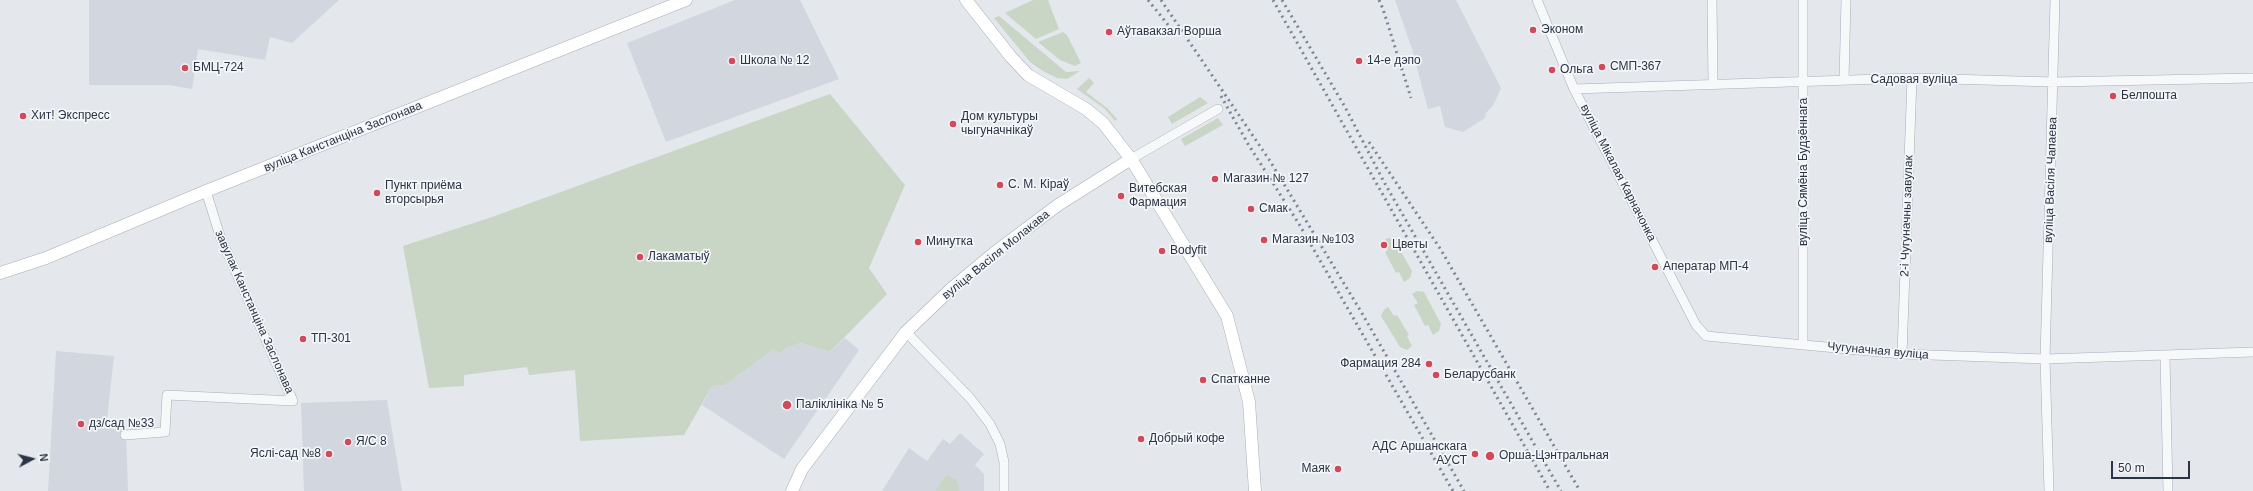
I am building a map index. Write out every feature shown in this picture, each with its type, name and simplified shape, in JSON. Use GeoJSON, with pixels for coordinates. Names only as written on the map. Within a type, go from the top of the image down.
{"type":"FeatureCollection","features":[{"type":"Feature","properties":{"kind":"street","name":"вуліца Канстанціна Заслонава"},"geometry":{"type":"LineString","coordinates":[[0,273],[46,258],[206,192],[686,0]]}},
{"type":"Feature","properties":{"kind":"street"},"geometry":{"type":"LineString","coordinates":[[966,0],[1011,57],[1028,75],[1096,116],[1130,159],[1227,316],[1249,402],[1255,491]]}},
{"type":"Feature","properties":{"kind":"street","name":"вуліца Мікалая Карначонка"},"geometry":{"type":"LineString","coordinates":[[1537,0],[1574,89],[1696,325],[1706,336],[1711,338]]}},
{"type":"Feature","properties":{"kind":"street"},"geometry":{"type":"LineString","coordinates":[[1712,0],[1714,83]]}},
{"type":"Feature","properties":{"kind":"street","name":"вуліца Сямёна Будзённага"},"geometry":{"type":"LineString","coordinates":[[1803,0],[1803,344]]}},
{"type":"Feature","properties":{"kind":"street"},"geometry":{"type":"LineString","coordinates":[[1844,80],[1846,0]]}},
{"type":"Feature","properties":{"kind":"street","name":"вуліца Васіля Чапаева"},"geometry":{"type":"LineString","coordinates":[[2045,359],[2054,82],[2055,0]]}},
{"type":"Feature","properties":{"kind":"street","name":"Садовая вуліца"},"geometry":{"type":"LineString","coordinates":[[1574,89],[1804,80],[1912,78],[2054,82],[2253,78]]}},
{"type":"Feature","properties":{"kind":"street","name":"2-і Чугуначны завулак"},"geometry":{"type":"LineString","coordinates":[[1902,354],[1912,78]]}},
{"type":"Feature","properties":{"kind":"street","name":"вуліца Васіля Молакава"},"geometry":{"type":"LineString","coordinates":[[792,491],[802,470],[906,332],[952,288],[994,253],[1058,205],[1130,159],[1218,109]]}},
{"type":"Feature","properties":{"kind":"street","name":"завулак Канстанціна Заслонава"},"geometry":{"type":"LineString","coordinates":[[125,435],[165,432],[167,395],[293,401],[220,236],[206,192]]}},
{"type":"Feature","properties":{"kind":"street"},"geometry":{"type":"LineString","coordinates":[[906,332],[970,398],[990,424],[1000,444],[1004,462],[1004,491]]}},
{"type":"Feature","properties":{"kind":"street","name":"Чугуначная вуліца"},"geometry":{"type":"LineString","coordinates":[[1711,338],[1803,344],[1902,354],[2045,359],[2253,352]]}},
{"type":"Feature","properties":{"kind":"street"},"geometry":{"type":"LineString","coordinates":[[2165,356],[2168,491]]}},
{"type":"Feature","properties":{"kind":"street"},"geometry":{"type":"LineString","coordinates":[[2045,359],[2049,491]]}},
{"type":"Feature","properties":{"kind":"shaded area"},"geometry":{"type":"Polygon","coordinates":[[[89,0],[339,0],[292,43],[270,37],[265,60],[198,49],[192,89],[169,85],[89,85],[89,0]]]}},
{"type":"Feature","properties":{"kind":"shaded area","name":"Школа № 12"},"geometry":{"type":"Polygon","coordinates":[[[735,0],[800,0],[839,79],[666,142],[627,43],[735,0]]]}},
{"type":"Feature","properties":{"kind":"shaded area"},"geometry":{"type":"Polygon","coordinates":[[[1395,0],[1456,0],[1501,88],[1494,104],[1486,113],[1485,118],[1463,132],[1445,127],[1440,106],[1428,109],[1412,49],[1395,0]]]}},
{"type":"Feature","properties":{"kind":"shaded area"},"geometry":{"type":"Polygon","coordinates":[[[845,338],[859,350],[784,459],[702,405],[712,386],[725,385],[774,349],[779,354],[788,347],[801,343],[830,352],[845,338]]]}},
{"type":"Feature","properties":{"kind":"shaded area","name":"дз/сад №33"},"geometry":{"type":"Polygon","coordinates":[[[56,351],[114,356],[107,420],[116,429],[126,428],[128,491],[48,491],[56,351]]]}},
{"type":"Feature","properties":{"kind":"shaded area","name":"Я/С 8"},"geometry":{"type":"Polygon","coordinates":[[[387,400],[402,491],[304,491],[301,403],[387,400]]]}},
{"type":"Feature","properties":{"kind":"shaded area"},"geometry":{"type":"Polygon","coordinates":[[[960,433],[984,454],[975,465],[984,474],[984,491],[960,491],[957,479],[946,475],[935,491],[882,491],[909,448],[927,461],[943,439],[950,444],[960,433]]]}},
{"type":"Feature","properties":{"kind":"green space"},"geometry":{"type":"Polygon","coordinates":[[[1033,0],[1048,0],[1059,29],[1036,39],[1005,13],[1033,0]]]}},
{"type":"Feature","properties":{"kind":"green space"},"geometry":{"type":"Polygon","coordinates":[[[999,16],[1066,72],[1080,71],[1067,79],[1057,78],[1043,71],[1030,62],[994,18],[999,16]]]}},
{"type":"Feature","properties":{"kind":"green space"},"geometry":{"type":"Polygon","coordinates":[[[1063,32],[1067,35],[1081,63],[1075,66],[1060,60],[1038,42],[1063,32]]]}},
{"type":"Feature","properties":{"kind":"green space"},"geometry":{"type":"Polygon","coordinates":[[[1089,78],[1094,83],[1086,92],[1107,108],[1117,119],[1115,121],[1105,109],[1077,89],[1089,78]]]}},
{"type":"Feature","properties":{"kind":"green space","name":"Лакаматыў"},"geometry":{"type":"Polygon","coordinates":[[[830,94],[905,185],[869,268],[887,294],[830,352],[801,343],[788,347],[779,354],[774,349],[725,385],[712,386],[684,435],[580,441],[575,370],[529,375],[527,367],[464,375],[464,386],[429,388],[403,246],[492,217],[830,94]]]}},
{"type":"Feature","properties":{"kind":"green space"},"geometry":{"type":"Polygon","coordinates":[[[1200,97],[1208,103],[1172,124],[1168,117],[1200,97]]]}},
{"type":"Feature","properties":{"kind":"green space"},"geometry":{"type":"Polygon","coordinates":[[[1218,118],[1223,125],[1185,146],[1181,139],[1218,118]]]}},
{"type":"Feature","properties":{"kind":"green space"},"geometry":{"type":"Polygon","coordinates":[[[1388,238],[1394,239],[1412,271],[1410,278],[1404,282],[1399,272],[1396,273],[1385,252],[1388,250],[1383,241],[1388,238]]]}},
{"type":"Feature","properties":{"kind":"green space"},"geometry":{"type":"Polygon","coordinates":[[[1417,291],[1424,292],[1441,324],[1439,331],[1433,335],[1428,325],[1425,326],[1414,305],[1418,303],[1412,294],[1417,291]]]}},
{"type":"Feature","properties":{"kind":"green space"},"geometry":{"type":"Polygon","coordinates":[[[1388,307],[1394,316],[1397,315],[1409,335],[1407,336],[1412,346],[1407,350],[1400,347],[1381,316],[1384,310],[1388,307]]]}},
{"type":"Feature","properties":{"kind":"green space"},"geometry":{"type":"Polygon","coordinates":[[[946,475],[957,479],[960,491],[935,491],[946,475]]]}},
{"type":"Feature","properties":{"kind":"railway"},"geometry":{"type":"LineString","coordinates":[[1148,0],[1173,31]]}},
{"type":"Feature","properties":{"kind":"railway"},"geometry":{"type":"LineString","coordinates":[[1161,0],[1270,161],[1363,315],[1464,491]]}},
{"type":"Feature","properties":{"kind":"railway"},"geometry":{"type":"LineString","coordinates":[[1273,0],[1550,491]]}},
{"type":"Feature","properties":{"kind":"railway"},"geometry":{"type":"LineString","coordinates":[[1282,0],[1345,107],[1384,182],[1561,491]]}},
{"type":"Feature","properties":{"kind":"railway"},"geometry":{"type":"LineString","coordinates":[[1379,0],[1411,98]]}},
{"type":"Feature","properties":{"kind":"railway"},"geometry":{"type":"LineString","coordinates":[[1221,96],[1248,144],[1299,224],[1453,491]]}},
{"type":"Feature","properties":{"kind":"railway"},"geometry":{"type":"LineString","coordinates":[[1369,142],[1441,250],[1580,491]]}},
{"type":"Feature","properties":{"kind":"place","name":"Эконом"},"geometry":{"type":"Point","coordinates":[1533,30]}},
{"type":"Feature","properties":{"kind":"place","name":"Аўтавакзал Ворша"},"geometry":{"type":"Point","coordinates":[1109,32]}},
{"type":"Feature","properties":{"kind":"place","name":"Школа № 12"},"geometry":{"type":"Point","coordinates":[732,61]}},
{"type":"Feature","properties":{"kind":"place","name":"14-е дэпо"},"geometry":{"type":"Point","coordinates":[1359,61]}},
{"type":"Feature","properties":{"kind":"place","name":"СМП-367"},"geometry":{"type":"Point","coordinates":[1602,67]}},
{"type":"Feature","properties":{"kind":"place","name":"БМЦ-724"},"geometry":{"type":"Point","coordinates":[185,68]}},
{"type":"Feature","properties":{"kind":"place","name":"Ольга"},"geometry":{"type":"Point","coordinates":[1552,70]}},
{"type":"Feature","properties":{"kind":"place","name":"Белпошта"},"geometry":{"type":"Point","coordinates":[2113,96]}},
{"type":"Feature","properties":{"kind":"place","name":"Хит! Экспресс"},"geometry":{"type":"Point","coordinates":[23,116]}},
{"type":"Feature","properties":{"kind":"place","name":"Дом культуры чыгуначнікаў"},"geometry":{"type":"Point","coordinates":[953,124]}},
{"type":"Feature","properties":{"kind":"place","name":"Магазин № 127"},"geometry":{"type":"Point","coordinates":[1215,179]}},
{"type":"Feature","properties":{"kind":"place","name":"С. М. Кіраў"},"geometry":{"type":"Point","coordinates":[1000,185]}},
{"type":"Feature","properties":{"kind":"place","name":"Пункт приёма вторсырья"},"geometry":{"type":"Point","coordinates":[377,193]}},
{"type":"Feature","properties":{"kind":"place","name":"Витебская Фармация"},"geometry":{"type":"Point","coordinates":[1121,196]}},
{"type":"Feature","properties":{"kind":"place","name":"Смак"},"geometry":{"type":"Point","coordinates":[1251,209]}},
{"type":"Feature","properties":{"kind":"place","name":"Магазин №103"},"geometry":{"type":"Point","coordinates":[1264,240]}},
{"type":"Feature","properties":{"kind":"place","name":"Минутка"},"geometry":{"type":"Point","coordinates":[918,242]}},
{"type":"Feature","properties":{"kind":"place","name":"Цветы"},"geometry":{"type":"Point","coordinates":[1384,245]}},
{"type":"Feature","properties":{"kind":"place","name":"Bodyfit"},"geometry":{"type":"Point","coordinates":[1162,251]}},
{"type":"Feature","properties":{"kind":"place","name":"Лакаматыў"},"geometry":{"type":"Point","coordinates":[640,257]}},
{"type":"Feature","properties":{"kind":"place","name":"Аператар МП-4"},"geometry":{"type":"Point","coordinates":[1655,267]}},
{"type":"Feature","properties":{"kind":"place","name":"ТП-301"},"geometry":{"type":"Point","coordinates":[303,339]}},
{"type":"Feature","properties":{"kind":"place","name":"Фармация 284"},"geometry":{"type":"Point","coordinates":[1429,364]}},
{"type":"Feature","properties":{"kind":"place","name":"Беларусбанк"},"geometry":{"type":"Point","coordinates":[1436,375]}},
{"type":"Feature","properties":{"kind":"place","name":"Спатканне"},"geometry":{"type":"Point","coordinates":[1203,380]}},
{"type":"Feature","properties":{"kind":"place","name":"Паліклініка № 5"},"geometry":{"type":"Point","coordinates":[787,405]}},
{"type":"Feature","properties":{"kind":"place","name":"дз/сад №33"},"geometry":{"type":"Point","coordinates":[81,424]}},
{"type":"Feature","properties":{"kind":"place","name":"Добрый кофе"},"geometry":{"type":"Point","coordinates":[1141,439]}},
{"type":"Feature","properties":{"kind":"place","name":"Я/С 8"},"geometry":{"type":"Point","coordinates":[348,442]}},
{"type":"Feature","properties":{"kind":"place","name":"Яслі-сад №8"},"geometry":{"type":"Point","coordinates":[329,454]}},
{"type":"Feature","properties":{"kind":"place","name":"АДС Аршанскага АУСТ"},"geometry":{"type":"Point","coordinates":[1475,454]}},
{"type":"Feature","properties":{"kind":"place","name":"Орша-Цэнтральная"},"geometry":{"type":"Point","coordinates":[1490,456]}},
{"type":"Feature","properties":{"kind":"place","name":"Маяк"},"geometry":{"type":"Point","coordinates":[1338,469]}}]}
